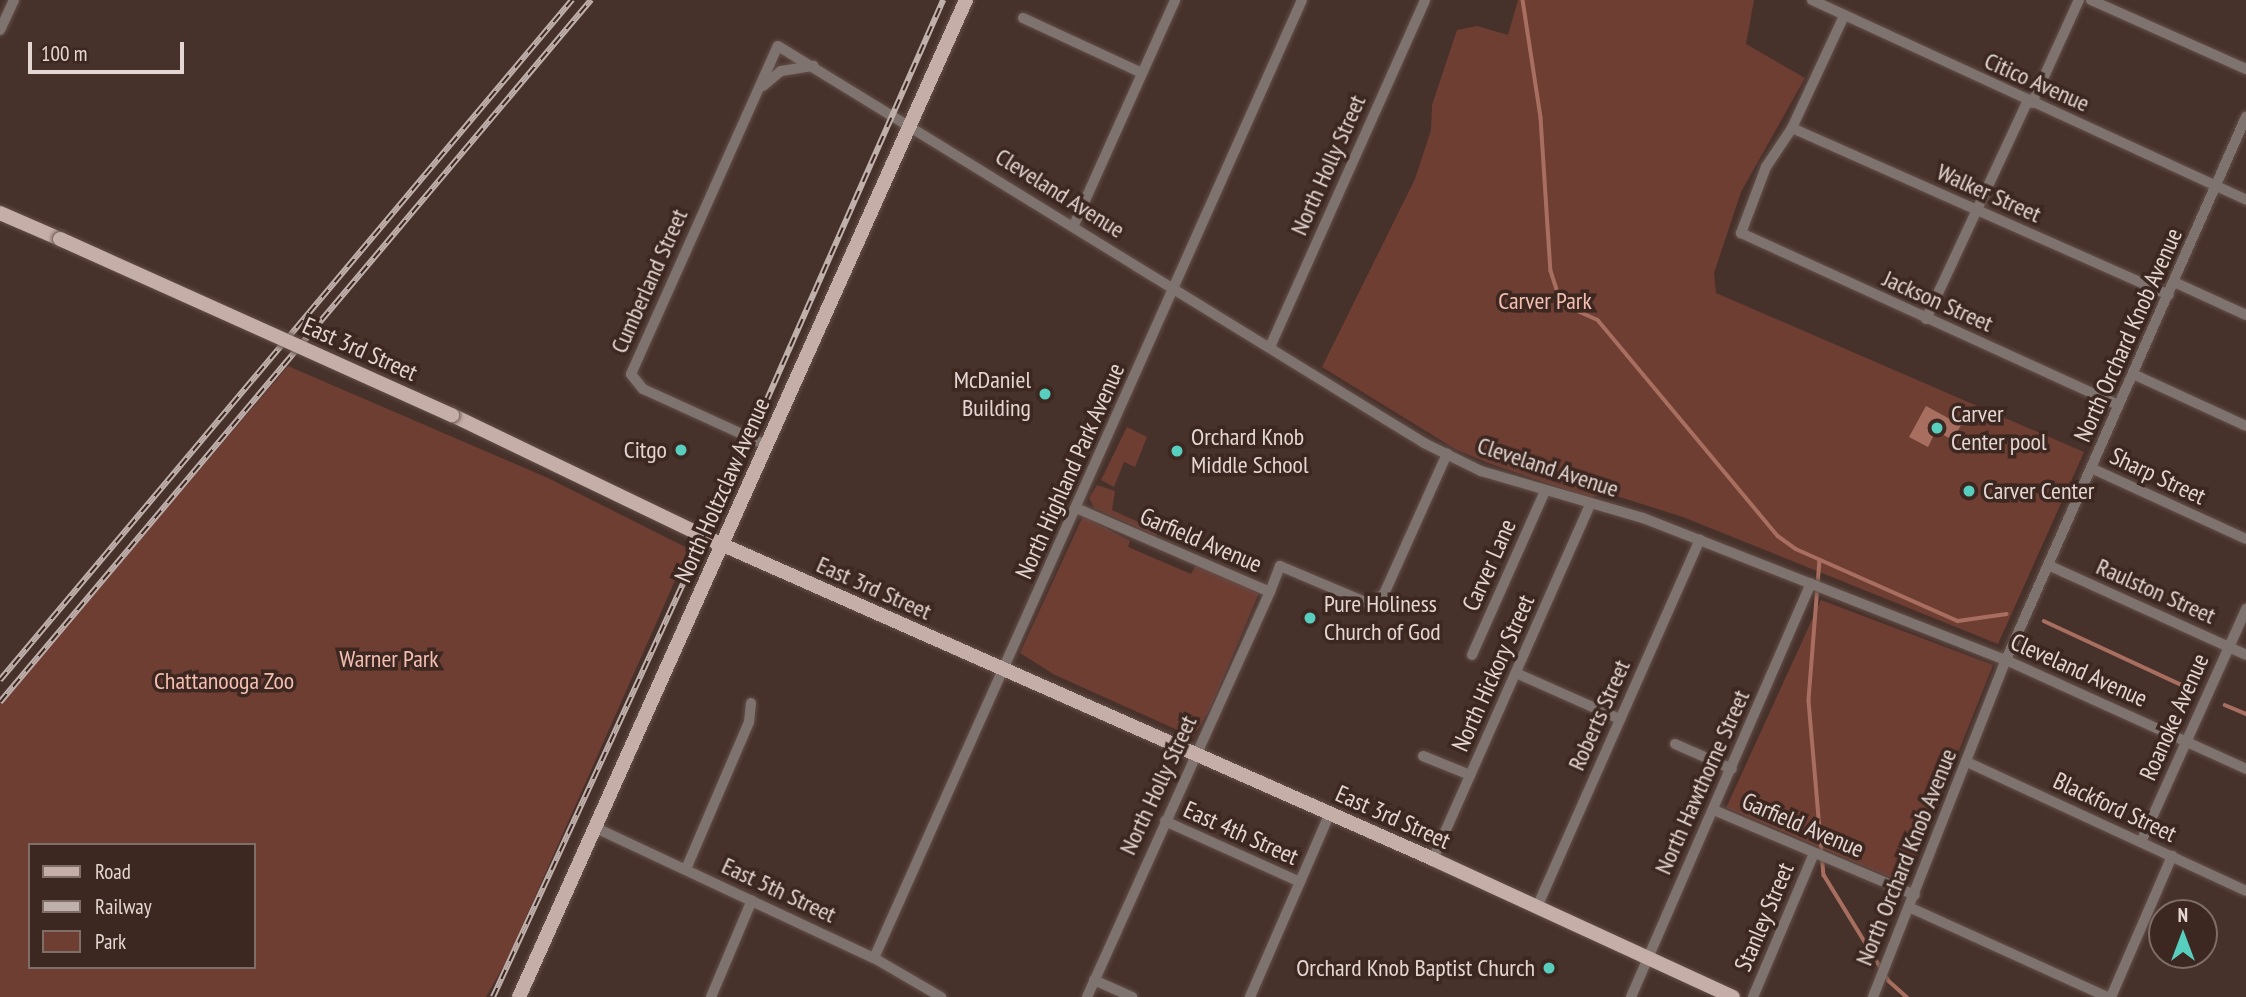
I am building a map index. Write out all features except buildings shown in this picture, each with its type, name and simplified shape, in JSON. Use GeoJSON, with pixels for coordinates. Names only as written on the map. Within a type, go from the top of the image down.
{"type":"FeatureCollection","features":[{"type":"Feature","properties":{"kind":"main road","name":"North Holtzclaw Avenue"},"geometry":{"type":"LineString","coordinates":[[519,997],[966,0]]}},
{"type":"Feature","properties":{"kind":"main road","name":"East 3rd Street"},"geometry":{"type":"LineString","coordinates":[[0,213],[452,415],[723,545],[1004,672],[1649,955],[1733,997]]}},
{"type":"Feature","properties":{"kind":"street"},"geometry":{"type":"LineString","coordinates":[[0,30],[14,0]]}},
{"type":"Feature","properties":{"kind":"street"},"geometry":{"type":"LineString","coordinates":[[1074,225],[1175,0]]}},
{"type":"Feature","properties":{"kind":"street","name":"North Highland Park Avenue"},"geometry":{"type":"LineString","coordinates":[[874,958],[1302,0]]}},
{"type":"Feature","properties":{"kind":"street","name":"North Holly Street"},"geometry":{"type":"LineString","coordinates":[[1270,347],[1425,0]]}},
{"type":"Feature","properties":{"kind":"street","name":"Citico Avenue"},"geometry":{"type":"LineString","coordinates":[[1812,0],[1843,18],[2246,200]]}},
{"type":"Feature","properties":{"kind":"street"},"geometry":{"type":"LineString","coordinates":[[1926,319],[1975,210],[2079,0]]}},
{"type":"Feature","properties":{"kind":"street"},"geometry":{"type":"LineString","coordinates":[[2091,0],[2246,69]]}},
{"type":"Feature","properties":{"kind":"street"},"geometry":{"type":"LineString","coordinates":[[1023,18],[1142,72]]}},
{"type":"Feature","properties":{"kind":"street"},"geometry":{"type":"LineString","coordinates":[[1792,128],[1843,18]]}},
{"type":"Feature","properties":{"kind":"street","name":"Cleveland Avenue"},"geometry":{"type":"LineString","coordinates":[[778,46],[817,66],[1173,289],[1447,454],[1544,493],[1700,539],[2006,660],[2246,769]]}},
{"type":"Feature","properties":{"kind":"street","name":"Cumberland Street"},"geometry":{"type":"LineString","coordinates":[[766,445],[643,389],[631,374],[778,46]]}},
{"type":"Feature","properties":{"kind":"street","name":"Cumberland Street"},"geometry":{"type":"LineString","coordinates":[[752,103],[781,71],[795,66],[817,66]]}},
{"type":"Feature","properties":{"kind":"street","name":"North Orchard Knob Avenue"},"geometry":{"type":"LineString","coordinates":[[1872,997],[1910,908],[2006,660],[2246,117]]}},
{"type":"Feature","properties":{"kind":"street","name":"Jackson Street"},"geometry":{"type":"LineString","coordinates":[[1792,128],[1766,167],[1741,233],[2119,405]]}},
{"type":"Feature","properties":{"kind":"street","name":"Walker Street"},"geometry":{"type":"LineString","coordinates":[[1792,128],[2169,295]]}},
{"type":"Feature","properties":{"kind":"street"},"geometry":{"type":"LineString","coordinates":[[2174,282],[2246,315]]}},
{"type":"Feature","properties":{"kind":"street"},"geometry":{"type":"LineString","coordinates":[[2133,374],[2246,426]]}},
{"type":"Feature","properties":{"kind":"street","name":"Garfield Avenue"},"geometry":{"type":"LineString","coordinates":[[1076,508],[1270,592],[1280,566],[1360,603],[1378,601],[1447,454]]}},
{"type":"Feature","properties":{"kind":"street","name":"Sharp Street"},"geometry":{"type":"LineString","coordinates":[[2091,468],[2246,539]]}},
{"type":"Feature","properties":{"kind":"street","name":"Carver Lane"},"geometry":{"type":"LineString","coordinates":[[1472,655],[1544,493]]}},
{"type":"Feature","properties":{"kind":"street","name":"North Hickory Street"},"geometry":{"type":"LineString","coordinates":[[1433,859],[1590,505]]}},
{"type":"Feature","properties":{"kind":"street","name":"Roberts Street"},"geometry":{"type":"LineString","coordinates":[[1537,907],[1700,539]]}},
{"type":"Feature","properties":{"kind":"street","name":"Raulston Street"},"geometry":{"type":"LineString","coordinates":[[2048,565],[2246,654]]}},
{"type":"Feature","properties":{"kind":"street","name":"North Hawthorne Street"},"geometry":{"type":"LineString","coordinates":[[1631,997],[1811,584]]}},
{"type":"Feature","properties":{"kind":"street","name":"North Holly Street"},"geometry":{"type":"LineString","coordinates":[[1087,997],[1270,592]]}},
{"type":"Feature","properties":{"kind":"street","name":"Roanoke Avenue"},"geometry":{"type":"LineString","coordinates":[[2141,842],[2246,609]]}},
{"type":"Feature","properties":{"kind":"street"},"geometry":{"type":"LineString","coordinates":[[1516,673],[1620,719]]}},
{"type":"Feature","properties":{"kind":"street"},"geometry":{"type":"LineString","coordinates":[[686,869],[749,722],[751,703]]}},
{"type":"Feature","properties":{"kind":"street","name":"Garfield Avenue"},"geometry":{"type":"LineString","coordinates":[[1675,744],[1732,769]]}},
{"type":"Feature","properties":{"kind":"street"},"geometry":{"type":"LineString","coordinates":[[1423,756],[1470,775]]}},
{"type":"Feature","properties":{"kind":"street","name":"Blackford Street"},"geometry":{"type":"LineString","coordinates":[[1967,762],[2246,891]]}},
{"type":"Feature","properties":{"kind":"street","name":"Garfield Avenue"},"geometry":{"type":"LineString","coordinates":[[1714,810],[1915,895]]}},
{"type":"Feature","properties":{"kind":"street"},"geometry":{"type":"LineString","coordinates":[[1250,997],[1330,813]]}},
{"type":"Feature","properties":{"kind":"street","name":"East 4th Street"},"geometry":{"type":"LineString","coordinates":[[1165,821],[1300,883]]}},
{"type":"Feature","properties":{"kind":"street","name":"East 5th Street"},"geometry":{"type":"LineString","coordinates":[[596,828],[874,958],[933,995]]}},
{"type":"Feature","properties":{"kind":"street","name":"Stanley Street"},"geometry":{"type":"LineString","coordinates":[[1753,997],[1814,853]]}},
{"type":"Feature","properties":{"kind":"street"},"geometry":{"type":"LineString","coordinates":[[1910,908],[2109,997],[2172,856]]}},
{"type":"Feature","properties":{"kind":"street"},"geometry":{"type":"LineString","coordinates":[[711,997],[752,900]]}},
{"type":"Feature","properties":{"kind":"street"},"geometry":{"type":"LineString","coordinates":[[1094,980],[1132,997]]}},
{"type":"Feature","properties":{"kind":"green space","name":"Carver Park"},"geometry":{"type":"Polygon","coordinates":[[[1518,0],[1754,0],[1746,44],[1805,78],[1741,192],[1714,273],[1716,293],[2084,452],[1998,644],[1683,517],[1607,493],[1590,498],[1488,463],[1455,449],[1322,367],[1415,179],[1431,130],[1432,105],[1457,30],[1477,26],[1508,35],[1518,0]]]}},
{"type":"Feature","properties":{"kind":"green space","name":"Warner Park"},"geometry":{"type":"Polygon","coordinates":[[[288,366],[548,478],[689,549],[507,960],[486,997],[0,997],[0,704],[288,366]]]}},
{"type":"Feature","properties":{"kind":"green space"},"geometry":{"type":"Polygon","coordinates":[[[1127,427],[1147,437],[1135,467],[1124,462],[1114,487],[1101,480],[1127,427]]]}},
{"type":"Feature","properties":{"kind":"green space"},"geometry":{"type":"Polygon","coordinates":[[[1097,485],[1115,491],[1112,510],[1158,531],[1156,536],[1094,508],[1089,498],[1097,485]]]}},
{"type":"Feature","properties":{"kind":"green space"},"geometry":{"type":"Polygon","coordinates":[[[1083,516],[1130,541],[1128,547],[1191,574],[1196,565],[1259,593],[1210,709],[1193,737],[1055,675],[1020,653],[1083,516]]]}},
{"type":"Feature","properties":{"kind":"green space"},"geometry":{"type":"Polygon","coordinates":[[[1821,600],[1993,665],[1906,884],[1726,808],[1821,600]]]}},
{"type":"Feature","properties":{"kind":"shaded area","name":"Carver Center pool"},"geometry":{"type":"Polygon","coordinates":[[[1926,406],[1961,425],[1953,440],[1936,431],[1928,447],[1909,437],[1926,406]]]}},
{"type":"Feature","properties":{"kind":"waterway"},"geometry":{"type":"LineString","coordinates":[[1523,0],[1541,118],[1551,271],[1562,304],[1598,320],[1778,536],[1796,549],[1958,621],[2007,614]]}},
{"type":"Feature","properties":{"kind":"waterway"},"geometry":{"type":"LineString","coordinates":[[1820,560],[1809,701],[1824,875],[1889,981],[1907,997]]}},
{"type":"Feature","properties":{"kind":"waterway"},"geometry":{"type":"LineString","coordinates":[[2044,621],[2195,691]]}},
{"type":"Feature","properties":{"kind":"waterway"},"geometry":{"type":"LineString","coordinates":[[2225,705],[2246,714]]}},
{"type":"Feature","properties":{"kind":"railway"},"geometry":{"type":"LineString","coordinates":[[0,680],[572,0]]}},
{"type":"Feature","properties":{"kind":"railway"},"geometry":{"type":"LineString","coordinates":[[0,702],[591,0]]}},
{"type":"Feature","properties":{"kind":"railway"},"geometry":{"type":"LineString","coordinates":[[493,997],[750,438],[943,0]]}},
{"type":"Feature","properties":{"kind":"place","name":"McDaniel Building"},"geometry":{"type":"Point","coordinates":[1045,394]}},
{"type":"Feature","properties":{"kind":"place","name":"Carver Center pool"},"geometry":{"type":"Point","coordinates":[1937,428]}},
{"type":"Feature","properties":{"kind":"place","name":"Citgo"},"geometry":{"type":"Point","coordinates":[681,450]}},
{"type":"Feature","properties":{"kind":"place","name":"Orchard Knob Middle School"},"geometry":{"type":"Point","coordinates":[1177,451]}},
{"type":"Feature","properties":{"kind":"place","name":"Carver Center"},"geometry":{"type":"Point","coordinates":[1969,491]}},
{"type":"Feature","properties":{"kind":"place","name":"Pure Holiness Church of God"},"geometry":{"type":"Point","coordinates":[1310,618]}},
{"type":"Feature","properties":{"kind":"place","name":"Orchard Knob Baptist Church"},"geometry":{"type":"Point","coordinates":[1549,968]}},
{"type":"Feature","properties":{"kind":"park label","name":"Chattanooga Zoo"},"geometry":{"type":"Point","coordinates":[224,681]}}]}
